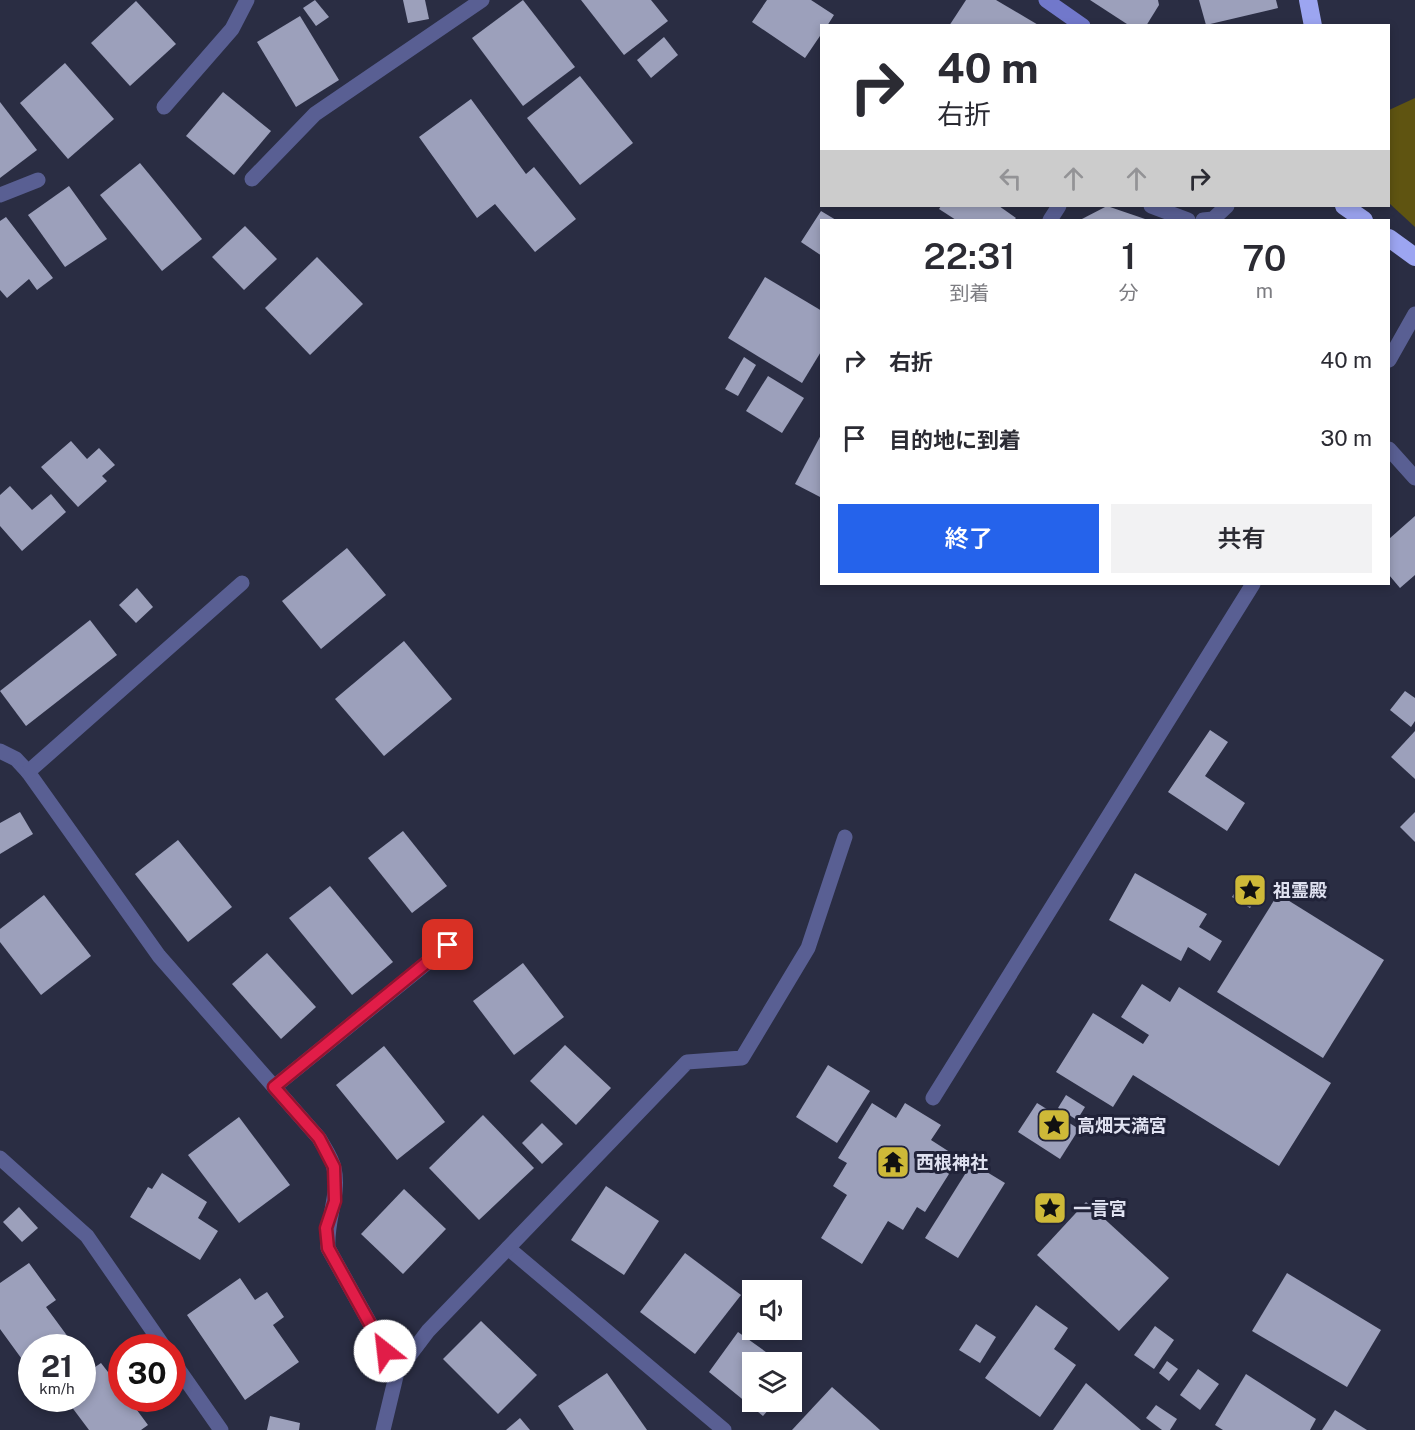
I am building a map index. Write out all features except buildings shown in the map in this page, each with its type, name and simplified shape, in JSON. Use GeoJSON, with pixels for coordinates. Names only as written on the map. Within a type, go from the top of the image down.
{"type":"FeatureCollection","features":[{"type":"Feature","properties":{"kind":"highway"},"geometry":{"type":"LineString","coordinates":[[1308,0],[1313,24]]}},
{"type":"Feature","properties":{"kind":"highway"},"geometry":{"type":"LineString","coordinates":[[1345,207],[1363,219]]}},
{"type":"Feature","properties":{"kind":"highway"},"geometry":{"type":"LineString","coordinates":[[1390,239],[1415,257]]}},
{"type":"Feature","properties":{"kind":"main road"},"geometry":{"type":"LineString","coordinates":[[1046,0],[1080,24]]}},
{"type":"Feature","properties":{"kind":"street"},"geometry":{"type":"LineString","coordinates":[[164,107],[232,29],[248,0]]}},
{"type":"Feature","properties":{"kind":"street"},"geometry":{"type":"LineString","coordinates":[[252,179],[315,114],[482,0]]}},
{"type":"Feature","properties":{"kind":"street"},"geometry":{"type":"LineString","coordinates":[[0,195],[38,180]]}},
{"type":"Feature","properties":{"kind":"street"},"geometry":{"type":"LineString","coordinates":[[1153,207],[1185,219]]}},
{"type":"Feature","properties":{"kind":"street"},"geometry":{"type":"LineString","coordinates":[[1213,219],[1226,207]]}},
{"type":"Feature","properties":{"kind":"street"},"geometry":{"type":"LineString","coordinates":[[1390,358],[1415,314]]}},
{"type":"Feature","properties":{"kind":"street"},"geometry":{"type":"LineString","coordinates":[[1390,449],[1415,478]]}},
{"type":"Feature","properties":{"kind":"street"},"geometry":{"type":"LineString","coordinates":[[28,772],[242,583]]}},
{"type":"Feature","properties":{"kind":"street"},"geometry":{"type":"LineString","coordinates":[[933,1098],[1252,585]]}},
{"type":"Feature","properties":{"kind":"street"},"geometry":{"type":"LineString","coordinates":[[0,751],[16,759],[28,772],[159,956],[319,1138],[334,1167],[335,1201],[326,1228],[328,1248],[397,1372]]}},
{"type":"Feature","properties":{"kind":"street"},"geometry":{"type":"LineString","coordinates":[[383,1430],[397,1372],[428,1331],[687,1062],[742,1058],[808,948],[845,837]]}},
{"type":"Feature","properties":{"kind":"street"},"geometry":{"type":"LineString","coordinates":[[274,1087],[448,945]]}},
{"type":"Feature","properties":{"kind":"street"},"geometry":{"type":"LineString","coordinates":[[0,1158],[87,1236],[155,1334]]}},
{"type":"Feature","properties":{"kind":"street"},"geometry":{"type":"LineString","coordinates":[[508,1248],[724,1430]]}},
{"type":"Feature","properties":{"kind":"street"},"geometry":{"type":"LineString","coordinates":[[186,1380],[221,1430]]}},
{"type":"Feature","properties":{"kind":"shaded area"},"geometry":{"type":"Polygon","coordinates":[[[1415,98],[1415,227],[1390,204],[1390,110],[1415,98]]]}},
{"type":"Feature","properties":{"kind":"place","name":"祖霊殿"},"geometry":{"type":"Point","coordinates":[1250,890]}},
{"type":"Feature","properties":{"kind":"place","name":"高畑天満宮"},"geometry":{"type":"Point","coordinates":[1054,1125]}},
{"type":"Feature","properties":{"kind":"place","name":"西根神社"},"geometry":{"type":"Point","coordinates":[893,1162]}},
{"type":"Feature","properties":{"kind":"place","name":"一言宮"},"geometry":{"type":"Point","coordinates":[1050,1208]}},
{"type":"Feature","properties":{"kind":"route"},"geometry":{"type":"LineString","coordinates":[[385,1351],[328,1248],[326,1228],[335,1201],[334,1167],[319,1138],[274,1087],[448,945]]}}]}
